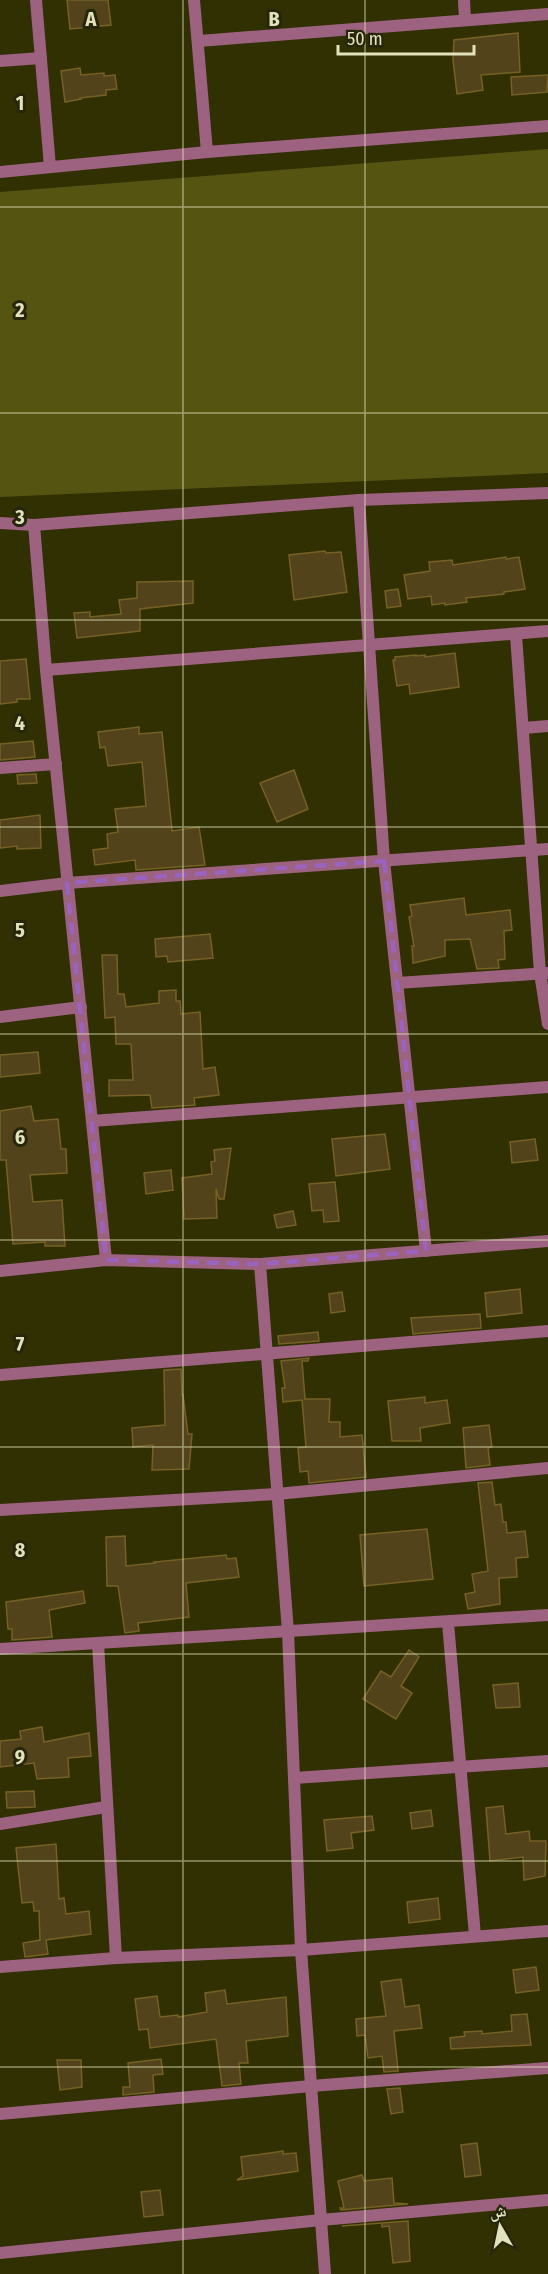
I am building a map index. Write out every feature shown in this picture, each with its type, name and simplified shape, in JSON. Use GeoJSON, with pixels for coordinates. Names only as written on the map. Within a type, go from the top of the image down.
{"type":"FeatureCollection","features":[{"type":"Feature","properties":{"kind":"street"},"geometry":{"type":"LineString","coordinates":[[36,0],[51,168]]}},
{"type":"Feature","properties":{"kind":"street"},"geometry":{"type":"LineString","coordinates":[[194,0],[207,152]]}},
{"type":"Feature","properties":{"kind":"street"},"geometry":{"type":"LineString","coordinates":[[464,0],[465,20]]}},
{"type":"Feature","properties":{"kind":"street"},"geometry":{"type":"LineString","coordinates":[[199,41],[548,14]]}},
{"type":"Feature","properties":{"kind":"street"},"geometry":{"type":"LineString","coordinates":[[0,61],[41,58]]}},
{"type":"Feature","properties":{"kind":"street"},"geometry":{"type":"LineString","coordinates":[[0,172],[207,152],[548,126]]}},
{"type":"Feature","properties":{"kind":"street"},"geometry":{"type":"LineString","coordinates":[[0,523],[34,525],[359,500],[548,493]]}},
{"type":"Feature","properties":{"kind":"street"},"geometry":{"type":"LineString","coordinates":[[359,500],[384,861],[426,1251]]}},
{"type":"Feature","properties":{"kind":"street"},"geometry":{"type":"LineString","coordinates":[[34,525],[46,670],[106,1260]]}},
{"type":"Feature","properties":{"kind":"street"},"geometry":{"type":"LineString","coordinates":[[46,670],[548,631]]}},
{"type":"Feature","properties":{"kind":"street"},"geometry":{"type":"LineString","coordinates":[[516,635],[548,1024]]}},
{"type":"Feature","properties":{"kind":"street"},"geometry":{"type":"LineString","coordinates":[[524,728],[548,726]]}},
{"type":"Feature","properties":{"kind":"street"},"geometry":{"type":"LineString","coordinates":[[0,768],[56,764]]}},
{"type":"Feature","properties":{"kind":"street"},"geometry":{"type":"LineString","coordinates":[[0,891],[67,883],[548,849]]}},
{"type":"Feature","properties":{"kind":"street"},"geometry":{"type":"LineString","coordinates":[[397,983],[544,973]]}},
{"type":"Feature","properties":{"kind":"street"},"geometry":{"type":"LineString","coordinates":[[0,1017],[81,1007]]}},
{"type":"Feature","properties":{"kind":"street"},"geometry":{"type":"LineString","coordinates":[[92,1121],[548,1087]]}},
{"type":"Feature","properties":{"kind":"street"},"geometry":{"type":"LineString","coordinates":[[0,1271],[106,1260],[260,1264],[548,1241]]}},
{"type":"Feature","properties":{"kind":"street"},"geometry":{"type":"LineString","coordinates":[[260,1264],[288,1632],[301,1950],[325,2274]]}},
{"type":"Feature","properties":{"kind":"street"},"geometry":{"type":"LineString","coordinates":[[0,1375],[548,1331]]}},
{"type":"Feature","properties":{"kind":"street"},"geometry":{"type":"LineString","coordinates":[[0,1510],[277,1494],[548,1468]]}},
{"type":"Feature","properties":{"kind":"street"},"geometry":{"type":"LineString","coordinates":[[0,1649],[548,1615]]}},
{"type":"Feature","properties":{"kind":"street"},"geometry":{"type":"LineString","coordinates":[[448,1623],[475,1936]]}},
{"type":"Feature","properties":{"kind":"street"},"geometry":{"type":"LineString","coordinates":[[98,1643],[116,1958]]}},
{"type":"Feature","properties":{"kind":"street"},"geometry":{"type":"LineString","coordinates":[[294,1778],[548,1761]]}},
{"type":"Feature","properties":{"kind":"street"},"geometry":{"type":"LineString","coordinates":[[0,1824],[106,1807]]}},
{"type":"Feature","properties":{"kind":"street"},"geometry":{"type":"LineString","coordinates":[[0,1967],[116,1958],[301,1950],[548,1931]]}},
{"type":"Feature","properties":{"kind":"street"},"geometry":{"type":"LineString","coordinates":[[0,2114],[311,2086],[548,2068]]}},
{"type":"Feature","properties":{"kind":"street"},"geometry":{"type":"LineString","coordinates":[[0,2253],[321,2220],[548,2200]]}},
{"type":"Feature","properties":{"kind":"highlighted area"},"geometry":{"type":"Polygon","coordinates":[[[384,861],[426,1251],[260,1264],[106,1260],[67,883],[384,861]]]}},
{"type":"Feature","properties":{"kind":"shaded area"},"geometry":{"type":"Polygon","coordinates":[[[548,149],[548,473],[0,497],[0,192],[548,149]]]}},
{"type":"Feature","properties":{"kind":"building"},"geometry":{"type":"Polygon","coordinates":[[[67,0],[108,0],[111,25],[70,29],[67,0]]]}},
{"type":"Feature","properties":{"kind":"building"},"geometry":{"type":"Polygon","coordinates":[[[518,33],[520,72],[481,75],[483,90],[457,94],[453,60],[454,40],[518,33]]]}},
{"type":"Feature","properties":{"kind":"building"},"geometry":{"type":"Polygon","coordinates":[[[80,68],[81,75],[104,73],[104,76],[115,75],[117,89],[106,90],[106,95],[65,102],[61,71],[80,68]]]}},
{"type":"Feature","properties":{"kind":"building"},"geometry":{"type":"Polygon","coordinates":[[[548,75],[547,92],[512,95],[511,77],[548,75]]]}},
{"type":"Feature","properties":{"kind":"building"},"geometry":{"type":"Polygon","coordinates":[[[325,551],[326,553],[341,552],[347,592],[294,600],[289,555],[325,551]]]}},
{"type":"Feature","properties":{"kind":"building"},"geometry":{"type":"Polygon","coordinates":[[[506,557],[506,559],[519,557],[525,589],[466,598],[467,602],[445,605],[445,603],[432,605],[431,596],[408,599],[404,575],[430,571],[429,562],[452,560],[453,565],[506,557]]]}},
{"type":"Feature","properties":{"kind":"building"},"geometry":{"type":"Polygon","coordinates":[[[193,581],[193,603],[140,609],[140,631],[77,638],[74,613],[90,612],[90,617],[121,614],[119,600],[137,598],[137,582],[193,581]]]}},
{"type":"Feature","properties":{"kind":"building"},"geometry":{"type":"Polygon","coordinates":[[[398,589],[401,606],[387,608],[385,591],[398,589]]]}},
{"type":"Feature","properties":{"kind":"building"},"geometry":{"type":"Polygon","coordinates":[[[455,653],[459,687],[410,694],[409,684],[397,686],[393,660],[395,657],[425,655],[425,657],[455,653]]]}},
{"type":"Feature","properties":{"kind":"building"},"geometry":{"type":"Polygon","coordinates":[[[26,659],[30,699],[17,699],[17,702],[0,704],[0,661],[26,659]]]}},
{"type":"Feature","properties":{"kind":"building"},"geometry":{"type":"Polygon","coordinates":[[[139,727],[139,734],[162,732],[172,831],[199,827],[205,865],[136,870],[135,860],[95,865],[93,850],[108,848],[107,834],[118,832],[115,809],[146,806],[142,762],[108,766],[105,747],[100,748],[98,732],[139,727]]]}},
{"type":"Feature","properties":{"kind":"building"},"geometry":{"type":"Polygon","coordinates":[[[33,741],[35,757],[0,760],[0,744],[33,741]]]}},
{"type":"Feature","properties":{"kind":"building"},"geometry":{"type":"Polygon","coordinates":[[[294,770],[308,809],[277,822],[260,783],[294,770]]]}},
{"type":"Feature","properties":{"kind":"building"},"geometry":{"type":"Polygon","coordinates":[[[36,774],[37,783],[18,784],[17,775],[36,774]]]}},
{"type":"Feature","properties":{"kind":"building"},"geometry":{"type":"Polygon","coordinates":[[[40,815],[41,848],[17,849],[17,846],[0,848],[0,820],[40,815]]]}},
{"type":"Feature","properties":{"kind":"building"},"geometry":{"type":"Polygon","coordinates":[[[464,898],[466,915],[510,910],[512,930],[504,931],[505,959],[498,960],[499,968],[477,969],[470,939],[445,940],[445,956],[413,963],[412,946],[414,946],[409,917],[412,916],[410,905],[464,898]]]}},
{"type":"Feature","properties":{"kind":"building"},"geometry":{"type":"Polygon","coordinates":[[[210,934],[213,958],[168,962],[167,956],[156,957],[155,939],[210,934]]]}},
{"type":"Feature","properties":{"kind":"building"},"geometry":{"type":"Polygon","coordinates":[[[102,955],[117,955],[118,994],[124,994],[126,1007],[159,1003],[159,991],[176,990],[176,1001],[180,1001],[181,1014],[200,1012],[203,1069],[215,1067],[219,1095],[194,1098],[195,1105],[152,1108],[150,1095],[109,1096],[109,1080],[133,1080],[131,1044],[116,1044],[115,1017],[105,1018],[102,955]]]}},
{"type":"Feature","properties":{"kind":"building"},"geometry":{"type":"Polygon","coordinates":[[[38,1052],[40,1073],[0,1077],[0,1055],[38,1052]]]}},
{"type":"Feature","properties":{"kind":"building"},"geometry":{"type":"Polygon","coordinates":[[[31,1106],[34,1121],[58,1119],[61,1149],[66,1149],[67,1173],[30,1175],[33,1202],[62,1200],[65,1246],[45,1246],[45,1242],[13,1244],[6,1160],[0,1160],[0,1111],[31,1106]]]}},
{"type":"Feature","properties":{"kind":"building"},"geometry":{"type":"Polygon","coordinates":[[[385,1134],[390,1169],[336,1176],[332,1139],[385,1134]]]}},
{"type":"Feature","properties":{"kind":"building"},"geometry":{"type":"Polygon","coordinates":[[[535,1139],[538,1160],[512,1163],[510,1142],[535,1139]]]}},
{"type":"Feature","properties":{"kind":"building"},"geometry":{"type":"Polygon","coordinates":[[[231,1148],[224,1199],[219,1199],[216,1189],[217,1218],[184,1219],[182,1178],[212,1174],[211,1162],[215,1161],[214,1150],[231,1148]]]}},
{"type":"Feature","properties":{"kind":"building"},"geometry":{"type":"Polygon","coordinates":[[[171,1170],[173,1190],[146,1194],[144,1173],[171,1170]]]}},
{"type":"Feature","properties":{"kind":"building"},"geometry":{"type":"Polygon","coordinates":[[[335,1182],[339,1221],[324,1222],[323,1210],[312,1211],[309,1184],[335,1182]]]}},
{"type":"Feature","properties":{"kind":"building"},"geometry":{"type":"Polygon","coordinates":[[[293,1211],[296,1225],[277,1228],[274,1215],[293,1211]]]}},
{"type":"Feature","properties":{"kind":"building"},"geometry":{"type":"Polygon","coordinates":[[[520,1289],[522,1313],[487,1317],[485,1293],[520,1289]]]}},
{"type":"Feature","properties":{"kind":"building"},"geometry":{"type":"Polygon","coordinates":[[[342,1292],[345,1311],[331,1313],[329,1294],[342,1292]]]}},
{"type":"Feature","properties":{"kind":"building"},"geometry":{"type":"Polygon","coordinates":[[[480,1314],[481,1328],[413,1334],[411,1318],[480,1314]]]}},
{"type":"Feature","properties":{"kind":"building"},"geometry":{"type":"Polygon","coordinates":[[[318,1332],[319,1341],[279,1344],[278,1336],[318,1332]]]}},
{"type":"Feature","properties":{"kind":"building"},"geometry":{"type":"Polygon","coordinates":[[[309,1358],[308,1361],[302,1361],[305,1399],[330,1399],[329,1422],[340,1422],[340,1437],[362,1435],[366,1477],[309,1483],[308,1471],[300,1472],[298,1448],[306,1447],[302,1400],[283,1402],[282,1388],[285,1388],[281,1361],[309,1358]]]}},
{"type":"Feature","properties":{"kind":"building"},"geometry":{"type":"Polygon","coordinates":[[[181,1369],[188,1434],[192,1434],[189,1469],[152,1470],[153,1445],[133,1447],[132,1428],[165,1425],[164,1370],[181,1369]]]}},
{"type":"Feature","properties":{"kind":"building"},"geometry":{"type":"Polygon","coordinates":[[[425,1397],[425,1403],[447,1400],[450,1423],[420,1428],[421,1441],[392,1441],[388,1401],[425,1397]]]}},
{"type":"Feature","properties":{"kind":"building"},"geometry":{"type":"Polygon","coordinates":[[[489,1425],[492,1447],[488,1448],[490,1465],[466,1468],[463,1428],[489,1425]]]}},
{"type":"Feature","properties":{"kind":"building"},"geometry":{"type":"Polygon","coordinates":[[[492,1482],[495,1505],[501,1504],[507,1533],[525,1531],[528,1557],[516,1558],[517,1577],[499,1578],[500,1604],[468,1609],[465,1594],[475,1592],[472,1574],[488,1571],[478,1483],[492,1482]]]}},
{"type":"Feature","properties":{"kind":"building"},"geometry":{"type":"Polygon","coordinates":[[[427,1529],[433,1579],[364,1586],[360,1535],[427,1529]]]}},
{"type":"Feature","properties":{"kind":"building"},"geometry":{"type":"Polygon","coordinates":[[[125,1536],[126,1566],[226,1555],[227,1559],[236,1558],[239,1577],[186,1583],[189,1617],[138,1623],[139,1631],[125,1633],[118,1586],[107,1586],[106,1537],[125,1536]]]}},
{"type":"Feature","properties":{"kind":"building"},"geometry":{"type":"Polygon","coordinates":[[[83,1591],[85,1603],[49,1610],[52,1637],[12,1640],[12,1629],[8,1629],[6,1602],[83,1591]]]}},
{"type":"Feature","properties":{"kind":"building"},"geometry":{"type":"Polygon","coordinates":[[[409,1650],[419,1657],[401,1686],[412,1693],[396,1719],[363,1699],[381,1671],[391,1677],[409,1650]]]}},
{"type":"Feature","properties":{"kind":"building"},"geometry":{"type":"Polygon","coordinates":[[[518,1683],[520,1707],[496,1708],[493,1685],[518,1683]]]}},
{"type":"Feature","properties":{"kind":"building"},"geometry":{"type":"Polygon","coordinates":[[[42,1727],[44,1742],[89,1733],[91,1756],[68,1758],[69,1777],[37,1779],[34,1763],[0,1767],[0,1741],[21,1739],[20,1731],[42,1727]]]}},
{"type":"Feature","properties":{"kind":"building"},"geometry":{"type":"Polygon","coordinates":[[[34,1791],[35,1807],[7,1808],[6,1792],[34,1791]]]}},
{"type":"Feature","properties":{"kind":"building"},"geometry":{"type":"Polygon","coordinates":[[[503,1806],[506,1834],[529,1831],[530,1841],[546,1841],[545,1876],[524,1880],[523,1857],[490,1861],[486,1808],[503,1806]]]}},
{"type":"Feature","properties":{"kind":"building"},"geometry":{"type":"Polygon","coordinates":[[[431,1810],[433,1826],[412,1829],[410,1813],[431,1810]]]}},
{"type":"Feature","properties":{"kind":"building"},"geometry":{"type":"Polygon","coordinates":[[[372,1816],[374,1830],[351,1833],[353,1848],[327,1851],[324,1820],[372,1816]]]}},
{"type":"Feature","properties":{"kind":"building"},"geometry":{"type":"Polygon","coordinates":[[[56,1844],[59,1899],[64,1898],[66,1914],[89,1911],[91,1934],[46,1940],[48,1954],[25,1957],[23,1943],[40,1940],[39,1911],[34,1911],[33,1902],[22,1903],[16,1848],[56,1844]]]}},
{"type":"Feature","properties":{"kind":"building"},"geometry":{"type":"Polygon","coordinates":[[[438,1898],[440,1919],[409,1923],[407,1902],[438,1898]]]}},
{"type":"Feature","properties":{"kind":"building"},"geometry":{"type":"Polygon","coordinates":[[[536,1967],[539,1990],[516,1993],[513,1970],[536,1967]]]}},
{"type":"Feature","properties":{"kind":"building"},"geometry":{"type":"Polygon","coordinates":[[[401,1979],[405,2007],[419,2005],[422,2028],[394,2031],[398,2071],[384,2072],[382,2056],[368,2058],[365,2035],[357,2036],[356,2019],[386,2016],[381,1982],[401,1979]]]}},
{"type":"Feature","properties":{"kind":"building"},"geometry":{"type":"Polygon","coordinates":[[[225,1990],[227,2004],[286,1997],[288,2036],[246,2041],[248,2063],[239,2063],[241,2084],[222,2086],[216,2039],[150,2048],[148,2029],[139,2030],[135,1999],[157,1996],[160,2017],[178,2015],[178,2017],[207,2012],[205,1993],[225,1990]]]}},
{"type":"Feature","properties":{"kind":"building"},"geometry":{"type":"Polygon","coordinates":[[[527,2014],[531,2045],[451,2049],[450,2038],[465,2036],[464,2032],[482,2031],[482,2034],[512,2031],[511,2015],[527,2014]]]}},
{"type":"Feature","properties":{"kind":"building"},"geometry":{"type":"Polygon","coordinates":[[[161,2059],[163,2074],[153,2075],[154,2092],[123,2095],[123,2087],[130,2087],[128,2063],[161,2059]]]}},
{"type":"Feature","properties":{"kind":"building"},"geometry":{"type":"Polygon","coordinates":[[[57,2060],[81,2060],[82,2087],[60,2090],[57,2060]]]}},
{"type":"Feature","properties":{"kind":"building"},"geometry":{"type":"Polygon","coordinates":[[[400,2088],[403,2112],[391,2114],[387,2089],[400,2088]]]}},
{"type":"Feature","properties":{"kind":"building"},"geometry":{"type":"Polygon","coordinates":[[[477,2143],[481,2175],[465,2177],[461,2145],[477,2143]]]}},
{"type":"Feature","properties":{"kind":"building"},"geometry":{"type":"Polygon","coordinates":[[[283,2151],[283,2154],[296,2153],[298,2171],[237,2180],[243,2176],[241,2157],[283,2151]]]}},
{"type":"Feature","properties":{"kind":"building"},"geometry":{"type":"Polygon","coordinates":[[[362,2175],[364,2181],[392,2178],[394,2203],[408,2204],[341,2210],[340,2208],[344,2208],[338,2181],[362,2175]]]}},
{"type":"Feature","properties":{"kind":"building"},"geometry":{"type":"Polygon","coordinates":[[[160,2190],[163,2215],[144,2217],[141,2192],[160,2190]]]}},
{"type":"Feature","properties":{"kind":"building"},"geometry":{"type":"Polygon","coordinates":[[[408,2221],[410,2261],[393,2263],[389,2226],[382,2227],[382,2223],[342,2226],[408,2221]]]}}]}
